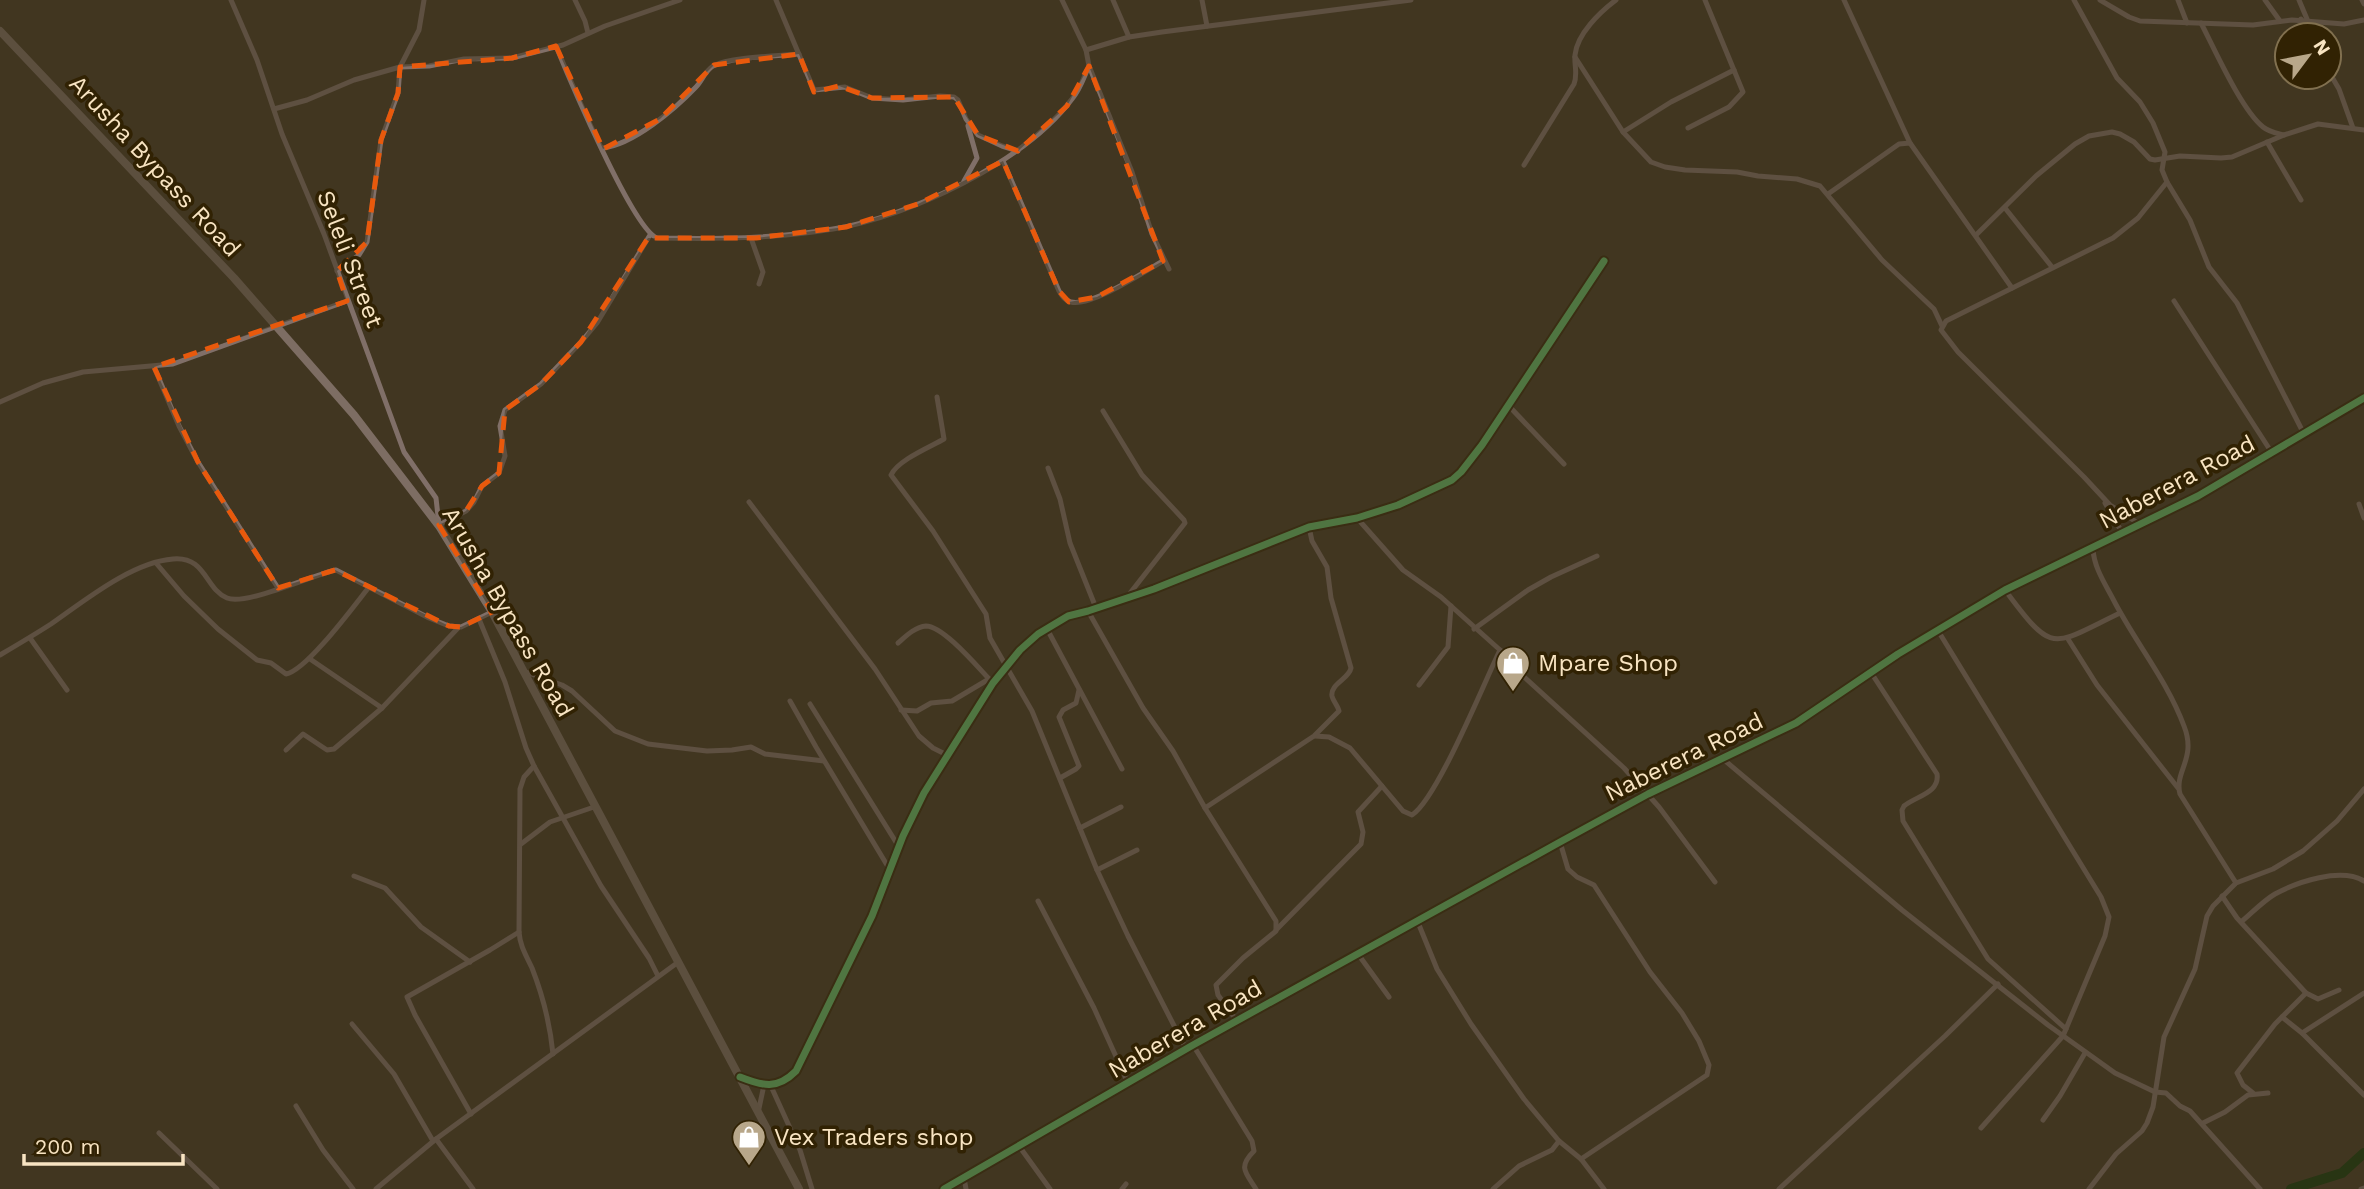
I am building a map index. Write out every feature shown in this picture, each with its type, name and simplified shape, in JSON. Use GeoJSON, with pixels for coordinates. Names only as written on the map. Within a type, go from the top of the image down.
{"type":"FeatureCollection","features":[{"type":"Feature","properties":{"kind":"main road","name":"Arusha Bypass Road"},"geometry":{"type":"LineString","coordinates":[[0,31],[220,263],[363,426],[439,525],[492,612],[799,1189]]}},
{"type":"Feature","properties":{"kind":"street","name":"Seleli Street"},"geometry":{"type":"LineString","coordinates":[[231,0],[257,60],[404,452],[437,501],[439,525]]}},
{"type":"Feature","properties":{"kind":"street"},"geometry":{"type":"LineString","coordinates":[[337,271],[359,255],[367,242],[381,140],[398,93],[400,67],[419,30],[424,0]]}},
{"type":"Feature","properties":{"kind":"street"},"geometry":{"type":"LineString","coordinates":[[575,0],[588,33]]}},
{"type":"Feature","properties":{"kind":"street"},"geometry":{"type":"LineString","coordinates":[[274,109],[300,103],[354,80],[400,67],[429,66],[464,59],[512,58],[567,44],[588,33],[680,0]]}},
{"type":"Feature","properties":{"kind":"street"},"geometry":{"type":"LineString","coordinates":[[776,0],[812,89],[816,91],[839,86],[872,98],[903,100],[950,96],[958,100],[977,153],[975,162],[963,182]]}},
{"type":"Feature","properties":{"kind":"street"},"geometry":{"type":"LineString","coordinates":[[1062,0],[1086,50],[1088,66],[1132,172],[1152,234],[1169,269]]}},
{"type":"Feature","properties":{"kind":"street"},"geometry":{"type":"LineString","coordinates":[[1113,0],[1129,37]]}},
{"type":"Feature","properties":{"kind":"street"},"geometry":{"type":"LineString","coordinates":[[1202,0],[1207,26]]}},
{"type":"Feature","properties":{"kind":"street"},"geometry":{"type":"LineString","coordinates":[[1086,50],[1129,37],[1411,0]]}},
{"type":"Feature","properties":{"kind":"street"},"geometry":{"type":"LineString","coordinates":[[1524,165],[1574,84],[1574,57],[1585,32],[1616,0]]}},
{"type":"Feature","properties":{"kind":"street"},"geometry":{"type":"LineString","coordinates":[[1688,128],[1729,107],[1740,98],[1743,90],[1705,0]]}},
{"type":"Feature","properties":{"kind":"street"},"geometry":{"type":"LineString","coordinates":[[1844,0],[1910,143],[2012,288]]}},
{"type":"Feature","properties":{"kind":"street"},"geometry":{"type":"LineString","coordinates":[[2074,0],[2117,78],[2146,110],[2164,147],[2162,170],[2167,182],[2190,220],[2209,267],[2237,303],[2304,433]]}},
{"type":"Feature","properties":{"kind":"street"},"geometry":{"type":"LineString","coordinates":[[2100,0],[2140,21],[2253,25],[2273,22]]}},
{"type":"Feature","properties":{"kind":"street"},"geometry":{"type":"LineString","coordinates":[[2178,0],[2187,23]]}},
{"type":"Feature","properties":{"kind":"street"},"geometry":{"type":"LineString","coordinates":[[2264,0],[2280,21],[2304,19],[2340,23],[2364,19]]}},
{"type":"Feature","properties":{"kind":"street"},"geometry":{"type":"LineString","coordinates":[[2299,0],[2304,19]]}},
{"type":"Feature","properties":{"kind":"street"},"geometry":{"type":"LineString","coordinates":[[2201,23],[2233,85],[2255,118],[2264,128],[2284,135]]}},
{"type":"Feature","properties":{"kind":"street"},"geometry":{"type":"LineString","coordinates":[[555,47],[630,202],[650,235],[657,239],[751,238],[846,227],[910,207],[963,182],[1018,151],[1075,97],[1088,66]]}},
{"type":"Feature","properties":{"kind":"street"},"geometry":{"type":"LineString","coordinates":[[602,148],[618,146],[660,119],[696,88],[714,65],[799,54]]}},
{"type":"Feature","properties":{"kind":"street"},"geometry":{"type":"LineString","coordinates":[[1574,57],[1623,132],[1643,155],[1657,165],[1685,170],[1797,178],[1820,186],[1882,260],[1934,309],[1943,335],[1958,352],[2084,477],[2102,498],[2123,534]]}},
{"type":"Feature","properties":{"kind":"street"},"geometry":{"type":"LineString","coordinates":[[1623,132],[1671,102],[1734,70]]}},
{"type":"Feature","properties":{"kind":"street"},"geometry":{"type":"LineString","coordinates":[[2340,91],[2353,128]]}},
{"type":"Feature","properties":{"kind":"street"},"geometry":{"type":"LineString","coordinates":[[966,119],[978,135],[1018,151]]}},
{"type":"Feature","properties":{"kind":"street"},"geometry":{"type":"LineString","coordinates":[[1976,235],[2036,176],[2089,136],[2112,132],[2120,134],[2134,142],[2150,159],[2180,156],[2221,158],[2318,124],[2364,130]]}},
{"type":"Feature","properties":{"kind":"street"},"geometry":{"type":"LineString","coordinates":[[2267,142],[2301,200]]}},
{"type":"Feature","properties":{"kind":"street"},"geometry":{"type":"LineString","coordinates":[[1828,194],[1899,144],[1910,143]]}},
{"type":"Feature","properties":{"kind":"street"},"geometry":{"type":"LineString","coordinates":[[1003,161],[1059,291],[1069,302],[1097,297],[1163,261]]}},
{"type":"Feature","properties":{"kind":"street"},"geometry":{"type":"LineString","coordinates":[[1942,326],[1946,321],[2113,238],[2126,229],[2155,199],[2167,182]]}},
{"type":"Feature","properties":{"kind":"street"},"geometry":{"type":"LineString","coordinates":[[2005,208],[2052,267]]}},
{"type":"Feature","properties":{"kind":"street"},"geometry":{"type":"LineString","coordinates":[[439,525],[466,511],[482,486],[499,474],[505,456],[500,426],[505,410],[541,384],[597,323],[650,235]]}},
{"type":"Feature","properties":{"kind":"street"},"geometry":{"type":"LineString","coordinates":[[751,238],[764,272],[759,284]]}},
{"type":"Feature","properties":{"kind":"street"},"geometry":{"type":"LineString","coordinates":[[740,1077],[767,1085],[786,1080],[799,1067],[869,923],[924,793],[949,756],[991,681],[1046,627],[1068,615],[1125,599],[1309,527],[1357,518],[1398,505],[1452,480],[1482,445],[1604,261]]}},
{"type":"Feature","properties":{"kind":"street"},"geometry":{"type":"LineString","coordinates":[[0,402],[43,383],[83,372],[173,364],[347,301]]}},
{"type":"Feature","properties":{"kind":"street"},"geometry":{"type":"LineString","coordinates":[[2174,301],[2272,453]]}},
{"type":"Feature","properties":{"kind":"street"},"geometry":{"type":"LineString","coordinates":[[154,367],[179,426],[198,462],[278,588]]}},
{"type":"Feature","properties":{"kind":"street"},"geometry":{"type":"LineString","coordinates":[[937,397],[944,439],[893,470],[891,475],[933,531],[986,614],[988,633],[1024,692],[1097,870],[1128,936],[1190,1047],[1252,1141],[1254,1151],[1244,1162],[1243,1168],[1256,1189]]}},
{"type":"Feature","properties":{"kind":"street","name":"Naberera Road"},"geometry":{"type":"LineString","coordinates":[[944,1189],[1190,1047],[1560,842],[1648,794],[1796,723],[1937,629],[2005,590],[2197,496],[2364,398]]}},
{"type":"Feature","properties":{"kind":"street"},"geometry":{"type":"LineString","coordinates":[[1507,404],[1564,464]]}},
{"type":"Feature","properties":{"kind":"street"},"geometry":{"type":"LineString","coordinates":[[1103,411],[1142,475],[1185,523],[1125,599]]}},
{"type":"Feature","properties":{"kind":"street"},"geometry":{"type":"LineString","coordinates":[[1048,468],[1060,499],[1070,543],[1096,608]]}},
{"type":"Feature","properties":{"kind":"street"},"geometry":{"type":"LineString","coordinates":[[2102,498],[2141,525]]}},
{"type":"Feature","properties":{"kind":"street"},"geometry":{"type":"LineString","coordinates":[[750,502],[925,742],[949,756]]}},
{"type":"Feature","properties":{"kind":"street"},"geometry":{"type":"LineString","coordinates":[[2359,504],[2364,518]]}},
{"type":"Feature","properties":{"kind":"street"},"geometry":{"type":"LineString","coordinates":[[1357,518],[1403,570],[1451,606],[1598,743],[1648,794],[1715,882]]}},
{"type":"Feature","properties":{"kind":"street"},"geometry":{"type":"LineString","coordinates":[[1205,808],[1314,736],[1339,711],[1332,690],[1349,674],[1351,668],[1331,598],[1327,567],[1312,541],[1309,527]]}},
{"type":"Feature","properties":{"kind":"street"},"geometry":{"type":"LineString","coordinates":[[2093,549],[2096,565],[2120,613],[2169,692],[2188,737],[2189,750],[2178,788]]}},
{"type":"Feature","properties":{"kind":"street"},"geometry":{"type":"LineString","coordinates":[[1474,629],[1528,590],[1597,556]]}},
{"type":"Feature","properties":{"kind":"street"},"geometry":{"type":"LineString","coordinates":[[0,655],[112,584],[156,563],[177,558],[193,562],[219,591],[230,599],[250,597],[334,570],[429,618],[458,628]]}},
{"type":"Feature","properties":{"kind":"street"},"geometry":{"type":"LineString","coordinates":[[156,563],[203,614],[257,660],[269,662],[283,673],[289,674],[310,659],[369,587]]}},
{"type":"Feature","properties":{"kind":"street"},"geometry":{"type":"LineString","coordinates":[[2005,590],[2041,635],[2053,640],[2068,639],[2120,613]]}},
{"type":"Feature","properties":{"kind":"street"},"geometry":{"type":"LineString","coordinates":[[1419,685],[1448,648],[1451,606]]}},
{"type":"Feature","properties":{"kind":"street"},"geometry":{"type":"LineString","coordinates":[[1088,611],[1137,698],[1173,751],[1205,808],[1276,920],[1276,930]]}},
{"type":"Feature","properties":{"kind":"street"},"geometry":{"type":"LineString","coordinates":[[286,750],[303,734],[327,750],[332,750],[382,708],[458,628],[492,612]]}},
{"type":"Feature","properties":{"kind":"street"},"geometry":{"type":"LineString","coordinates":[[479,619],[505,682],[534,766],[601,886],[659,976]]}},
{"type":"Feature","properties":{"kind":"street"},"geometry":{"type":"LineString","coordinates":[[898,643],[923,626],[936,629],[991,681]]}},
{"type":"Feature","properties":{"kind":"street"},"geometry":{"type":"LineString","coordinates":[[1046,627],[1122,769]]}},
{"type":"Feature","properties":{"kind":"street"},"geometry":{"type":"LineString","coordinates":[[1937,629],[2101,897],[2109,917],[2105,936],[2063,1036],[1981,1128]]}},
{"type":"Feature","properties":{"kind":"street"},"geometry":{"type":"LineString","coordinates":[[30,638],[67,690]]}},
{"type":"Feature","properties":{"kind":"street"},"geometry":{"type":"LineString","coordinates":[[2068,639],[2097,685],[2178,788],[2236,883]]}},
{"type":"Feature","properties":{"kind":"street"},"geometry":{"type":"LineString","coordinates":[[1314,736],[1329,737],[1350,748],[1407,814],[1412,815],[1419,811],[1442,773],[1500,650]]}},
{"type":"Feature","properties":{"kind":"street"},"geometry":{"type":"LineString","coordinates":[[310,659],[382,708]]}},
{"type":"Feature","properties":{"kind":"street"},"geometry":{"type":"LineString","coordinates":[[523,671],[572,691],[615,731],[648,744],[707,751],[751,747],[765,754],[824,761]]}},
{"type":"Feature","properties":{"kind":"street"},"geometry":{"type":"LineString","coordinates":[[1872,674],[1937,774],[1938,780],[1934,789],[1904,806],[1903,821],[1988,959],[2066,1029]]}},
{"type":"Feature","properties":{"kind":"street"},"geometry":{"type":"LineString","coordinates":[[901,710],[917,711],[928,704],[951,701],[991,681]]}},
{"type":"Feature","properties":{"kind":"street"},"geometry":{"type":"LineString","coordinates":[[1060,778],[1079,766],[1059,717],[1063,710],[1076,703],[1079,690]]}},
{"type":"Feature","properties":{"kind":"street"},"geometry":{"type":"LineString","coordinates":[[790,701],[890,870]]}},
{"type":"Feature","properties":{"kind":"street"},"geometry":{"type":"LineString","coordinates":[[810,704],[899,847]]}},
{"type":"Feature","properties":{"kind":"street"},"geometry":{"type":"LineString","coordinates":[[1723,759],[1902,910],[2085,1053],[2115,1073],[2155,1092],[2170,1095],[2190,1111],[2260,1189]]}},
{"type":"Feature","properties":{"kind":"street"},"geometry":{"type":"LineString","coordinates":[[534,766],[524,777],[520,789],[519,932],[521,947],[532,969],[547,1013],[553,1054]]}},
{"type":"Feature","properties":{"kind":"street"},"geometry":{"type":"LineString","coordinates":[[1237,1021],[1216,992],[1216,985],[1276,930],[1361,844],[1363,832],[1358,812],[1382,786]]}},
{"type":"Feature","properties":{"kind":"street"},"geometry":{"type":"LineString","coordinates":[[2089,1189],[2116,1154],[2142,1131],[2153,1107],[2164,1037],[2195,969],[2207,916],[2222,895],[2236,883],[2273,869],[2296,856],[2337,821],[2364,789]]}},
{"type":"Feature","properties":{"kind":"street"},"geometry":{"type":"LineString","coordinates":[[521,844],[550,822],[594,807]]}},
{"type":"Feature","properties":{"kind":"street"},"geometry":{"type":"LineString","coordinates":[[1080,828],[1121,807]]}},
{"type":"Feature","properties":{"kind":"street"},"geometry":{"type":"LineString","coordinates":[[1560,842],[1568,869],[1594,885],[1650,972],[1682,1013],[1699,1041],[1709,1065],[1707,1075],[1581,1159]]}},
{"type":"Feature","properties":{"kind":"street"},"geometry":{"type":"LineString","coordinates":[[1097,870],[1137,850]]}},
{"type":"Feature","properties":{"kind":"street"},"geometry":{"type":"LineString","coordinates":[[354,876],[385,888],[421,927],[470,962]]}},
{"type":"Feature","properties":{"kind":"street"},"geometry":{"type":"LineString","coordinates":[[2241,922],[2273,896],[2305,882],[2322,877],[2350,876],[2364,881]]}},
{"type":"Feature","properties":{"kind":"street"},"geometry":{"type":"LineString","coordinates":[[2222,895],[2241,922],[2306,993],[2318,999],[2339,990]]}},
{"type":"Feature","properties":{"kind":"street"},"geometry":{"type":"LineString","coordinates":[[1038,901],[1094,1008],[1128,1083]]}},
{"type":"Feature","properties":{"kind":"street"},"geometry":{"type":"LineString","coordinates":[[1418,920],[1437,969],[1471,1024],[1524,1099],[1559,1141],[1581,1159],[1604,1189]]}},
{"type":"Feature","properties":{"kind":"street"},"geometry":{"type":"LineString","coordinates":[[471,1114],[407,998],[519,932]]}},
{"type":"Feature","properties":{"kind":"street"},"geometry":{"type":"LineString","coordinates":[[1358,954],[1389,997]]}},
{"type":"Feature","properties":{"kind":"street"},"geometry":{"type":"LineString","coordinates":[[376,1189],[434,1140],[677,963]]}},
{"type":"Feature","properties":{"kind":"street"},"geometry":{"type":"LineString","coordinates":[[1779,1189],[1998,985]]}},
{"type":"Feature","properties":{"kind":"street"},"geometry":{"type":"LineString","coordinates":[[2253,1093],[2243,1085],[2237,1073],[2260,1041],[2306,993]]}},
{"type":"Feature","properties":{"kind":"street"},"geometry":{"type":"LineString","coordinates":[[2302,1033],[2364,993]]}},
{"type":"Feature","properties":{"kind":"street"},"geometry":{"type":"LineString","coordinates":[[2282,1017],[2302,1033],[2364,1095]]}},
{"type":"Feature","properties":{"kind":"street"},"geometry":{"type":"LineString","coordinates":[[352,1024],[394,1074],[434,1140],[473,1189]]}},
{"type":"Feature","properties":{"kind":"street"},"geometry":{"type":"LineString","coordinates":[[2043,1120],[2085,1053]]}},
{"type":"Feature","properties":{"kind":"street"},"geometry":{"type":"LineString","coordinates":[[758,1114],[767,1085]]}},
{"type":"Feature","properties":{"kind":"street"},"geometry":{"type":"LineString","coordinates":[[767,1085],[800,1150],[812,1189]]}},
{"type":"Feature","properties":{"kind":"street"},"geometry":{"type":"LineString","coordinates":[[2203,1123],[2253,1093],[2268,1093]]}},
{"type":"Feature","properties":{"kind":"street"},"geometry":{"type":"LineString","coordinates":[[296,1106],[323,1150],[354,1189]]}},
{"type":"Feature","properties":{"kind":"street"},"geometry":{"type":"LineString","coordinates":[[159,1133],[217,1189]]}},
{"type":"Feature","properties":{"kind":"street"},"geometry":{"type":"LineString","coordinates":[[1493,1189],[1520,1166],[1552,1150],[1559,1141]]}},
{"type":"Feature","properties":{"kind":"street"},"geometry":{"type":"LineString","coordinates":[[1019,1146],[1049,1189]]}},
{"type":"Feature","properties":{"kind":"street"},"geometry":{"type":"LineString","coordinates":[[964,1178],[966,1189]]}},
{"type":"Feature","properties":{"kind":"highlighted area"},"geometry":{"type":"Polygon","coordinates":[[[556,46],[603,149],[660,119],[714,65],[799,54],[814,92],[839,86],[872,98],[954,97],[978,135],[1018,151],[1067,106],[1089,66],[1163,261],[1097,297],[1069,302],[1059,291],[1003,161],[918,204],[846,227],[756,238],[648,238],[581,342],[541,384],[505,410],[499,473],[482,486],[466,511],[439,525],[492,612],[461,627],[449,626],[335,570],[278,588],[198,462],[154,367],[347,301],[337,271],[367,242],[381,140],[398,93],[400,67],[512,58],[556,46]]]}},
{"type":"Feature","properties":{"kind":"waterway"},"geometry":{"type":"LineString","coordinates":[[2291,1189],[2342,1173],[2364,1153]]}},
{"type":"Feature","properties":{"kind":"cycle path"},"geometry":{"type":"LineString","coordinates":[[740,1077],[756,1083],[776,1084],[796,1071],[872,916],[903,836],[924,793],[993,683],[1020,650],[1038,634],[1068,616],[1154,589],[1309,527],[1357,518],[1398,505],[1452,480],[1482,445],[1604,261]]}},
{"type":"Feature","properties":{"kind":"cycle path"},"geometry":{"type":"LineString","coordinates":[[944,1189],[1193,1045],[1560,842],[1648,794],[1796,723],[1898,654],[2005,590],[2198,496],[2364,398]]}},
{"type":"Feature","properties":{"kind":"place","name":"Mpare Shop"},"geometry":{"type":"Point","coordinates":[1513,693]}},
{"type":"Feature","properties":{"kind":"place","name":"Vex Traders shop"},"geometry":{"type":"Point","coordinates":[749,1167]}}]}
